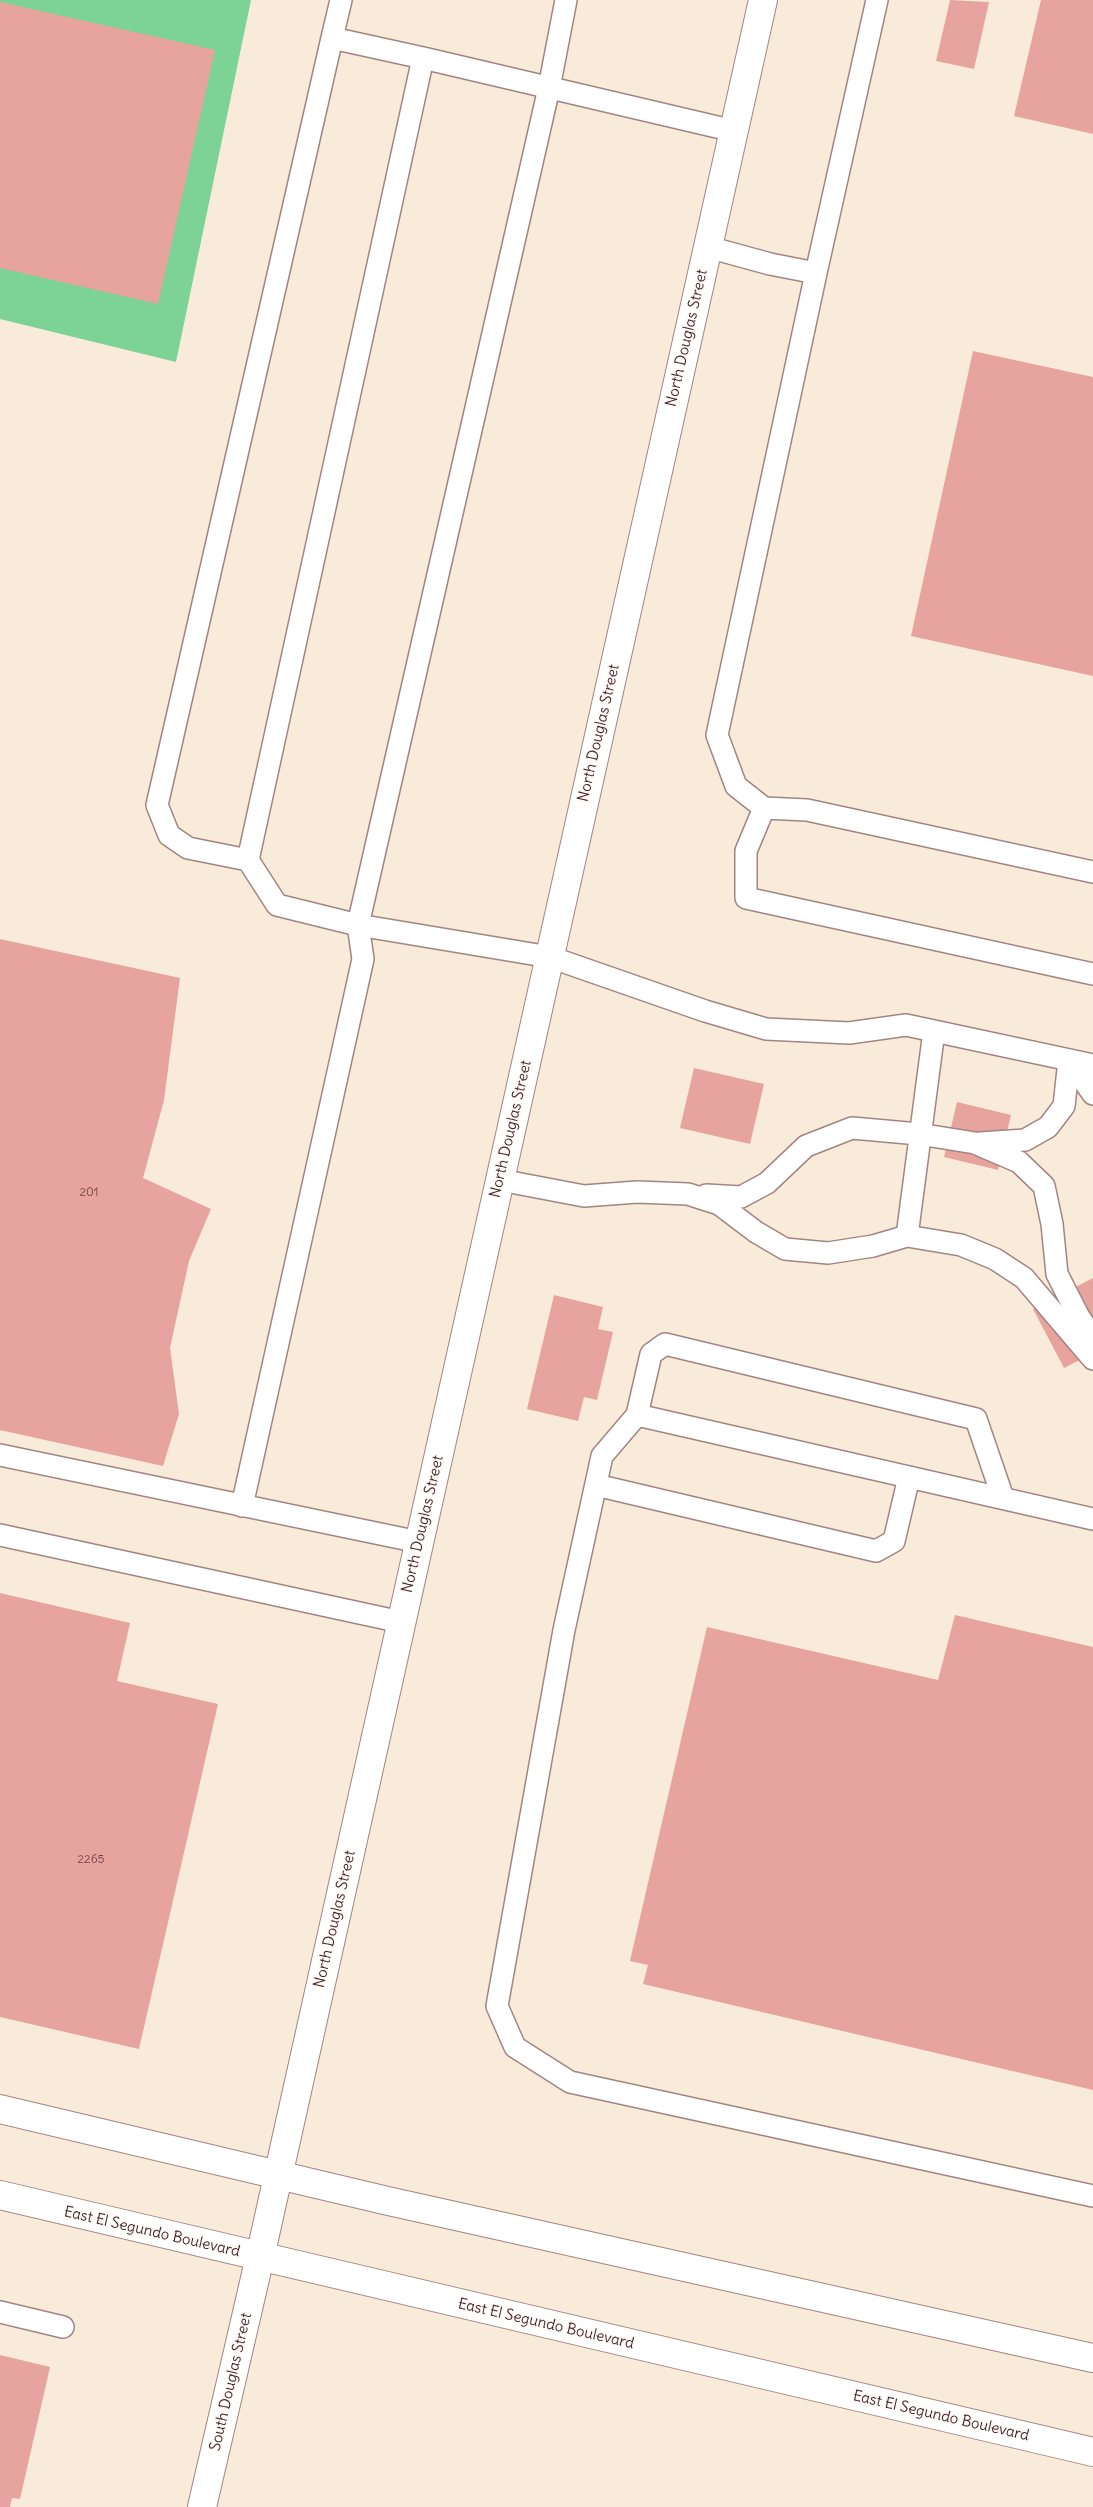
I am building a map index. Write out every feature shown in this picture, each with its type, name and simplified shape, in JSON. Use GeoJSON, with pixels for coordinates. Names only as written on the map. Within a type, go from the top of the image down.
{"type":"FeatureCollection","features":[{"type":"Feature","properties":{"kind":"main road","name":"North Douglas Street"},"geometry":{"type":"LineString","coordinates":[[260,2258],[763,0]]}},
{"type":"Feature","properties":{"kind":"main road"},"geometry":{"type":"LineString","coordinates":[[0,2109],[388,2201],[1093,2358]]}},
{"type":"Feature","properties":{"kind":"main road","name":"East El Segundo Boulevard"},"geometry":{"type":"LineString","coordinates":[[0,2195],[260,2258],[1093,2452]]}},
{"type":"Feature","properties":{"kind":"main road","name":"South Douglas Street"},"geometry":{"type":"LineString","coordinates":[[202,2507],[260,2258]]}},
{"type":"Feature","properties":{"kind":"lane"},"geometry":{"type":"LineString","coordinates":[[248,860],[188,848],[169,835],[157,805],[341,0]]}},
{"type":"Feature","properties":{"kind":"lane"},"geometry":{"type":"LineString","coordinates":[[242,1506],[363,959],[358,925],[549,88],[566,0]]}},
{"type":"Feature","properties":{"kind":"lane"},"geometry":{"type":"LineString","coordinates":[[877,0],[717,734],[736,786],[764,808],[807,810],[1093,872]]}},
{"type":"Feature","properties":{"kind":"lane"},"geometry":{"type":"LineString","coordinates":[[332,38],[734,131]]}},
{"type":"Feature","properties":{"kind":"lane"},"geometry":{"type":"LineString","coordinates":[[422,58],[248,860],[277,905],[358,925],[550,957],[705,1011],[766,1029],[849,1033],[906,1025],[1093,1065]]}},
{"type":"Feature","properties":{"kind":"lane"},"geometry":{"type":"LineString","coordinates":[[708,247],[770,264],[816,273]]}},
{"type":"Feature","properties":{"kind":"lane"},"geometry":{"type":"LineString","coordinates":[[764,808],[746,851],[746,898],[1093,974]]}},
{"type":"Feature","properties":{"kind":"lane"},"geometry":{"type":"LineString","coordinates":[[907,1236],[934,1030]]}},
{"type":"Feature","properties":{"kind":"lane"},"geometry":{"type":"LineString","coordinates":[[1069,1060],[1093,1060]]}},
{"type":"Feature","properties":{"kind":"lane"},"geometry":{"type":"LineString","coordinates":[[1069,1060],[1093,1094]]}},
{"type":"Feature","properties":{"kind":"lane"},"geometry":{"type":"LineString","coordinates":[[975,1144],[1024,1140],[1048,1127],[1064,1106],[1069,1060]]}},
{"type":"Feature","properties":{"kind":"lane"},"geometry":{"type":"LineString","coordinates":[[500,1180],[584,1196],[637,1192],[740,1197],[767,1183],[806,1146],[852,1128],[919,1134],[975,1144],[1019,1162],[1044,1186],[1052,1224],[1057,1274],[1079,1317],[1093,1337]]}},
{"type":"Feature","properties":{"kind":"lane"},"geometry":{"type":"LineString","coordinates":[[688,1194],[719,1204],[756,1232],[785,1249],[828,1252],[873,1246],[907,1236],[962,1245],[995,1259],[1024,1278],[1093,1359]]}},
{"type":"Feature","properties":{"kind":"lane"},"geometry":{"type":"LineString","coordinates":[[1003,1498],[976,1420],[665,1344],[651,1354],[637,1416],[602,1456],[564,1630],[497,2006],[515,2047],[570,2082],[1093,2196]]}},
{"type":"Feature","properties":{"kind":"lane"},"geometry":{"type":"LineString","coordinates":[[637,1416],[1093,1518]]}},
{"type":"Feature","properties":{"kind":"lane"},"geometry":{"type":"LineString","coordinates":[[0,1455],[419,1542]]}},
{"type":"Feature","properties":{"kind":"lane"},"geometry":{"type":"LineString","coordinates":[[596,1485],[876,1551],[894,1541],[909,1477]]}},
{"type":"Feature","properties":{"kind":"lane"},"geometry":{"type":"LineString","coordinates":[[0,1534],[401,1622]]}},
{"type":"Feature","properties":{"kind":"lane"},"geometry":{"type":"LineString","coordinates":[[0,2312],[63,2327]]}},
{"type":"Feature","properties":{"kind":"green space"},"geometry":{"type":"Polygon","coordinates":[[[0,0],[251,0],[176,362],[0,319],[0,0]]]}},
{"type":"Feature","properties":{"kind":"building"},"geometry":{"type":"Polygon","coordinates":[[[950,0],[989,2],[974,69],[936,61],[950,0]]]}},
{"type":"Feature","properties":{"kind":"building"},"geometry":{"type":"Polygon","coordinates":[[[1041,0],[1093,0],[1093,134],[1014,116],[1041,0]]]}},
{"type":"Feature","properties":{"kind":"building"},"geometry":{"type":"Polygon","coordinates":[[[0,2],[215,50],[158,304],[0,268],[0,2]]]}},
{"type":"Feature","properties":{"kind":"building"},"geometry":{"type":"Polygon","coordinates":[[[973,351],[1093,377],[1093,676],[911,636],[973,351]]]}},
{"type":"Feature","properties":{"kind":"building"},"geometry":{"type":"Polygon","coordinates":[[[0,939],[180,978],[164,1100],[143,1178],[211,1209],[189,1261],[170,1348],[179,1414],[163,1466],[0,1430],[0,939]]]}},
{"type":"Feature","properties":{"kind":"building"},"geometry":{"type":"Polygon","coordinates":[[[694,1068],[764,1084],[750,1144],[680,1128],[694,1068]]]}},
{"type":"Feature","properties":{"kind":"building"},"geometry":{"type":"Polygon","coordinates":[[[957,1102],[1011,1115],[998,1170],[944,1157],[957,1102]]]}},
{"type":"Feature","properties":{"kind":"building"},"geometry":{"type":"Polygon","coordinates":[[[1093,1278],[1093,1353],[1064,1368],[1033,1309],[1093,1278]]]}},
{"type":"Feature","properties":{"kind":"building"},"geometry":{"type":"Polygon","coordinates":[[[554,1295],[603,1307],[598,1329],[613,1332],[597,1400],[584,1397],[578,1421],[527,1409],[554,1295]]]}},
{"type":"Feature","properties":{"kind":"building"},"geometry":{"type":"Polygon","coordinates":[[[0,1593],[130,1623],[117,1681],[218,1704],[139,2049],[0,2017],[0,1593]]]}},
{"type":"Feature","properties":{"kind":"building"},"geometry":{"type":"Polygon","coordinates":[[[955,1615],[1093,1647],[1093,2090],[643,1984],[648,1965],[630,1961],[707,1627],[938,1680],[955,1615]]]}},
{"type":"Feature","properties":{"kind":"building"},"geometry":{"type":"Polygon","coordinates":[[[0,2355],[50,2367],[20,2499],[12,2498],[10,2507],[0,2507],[0,2355]]]}}]}
